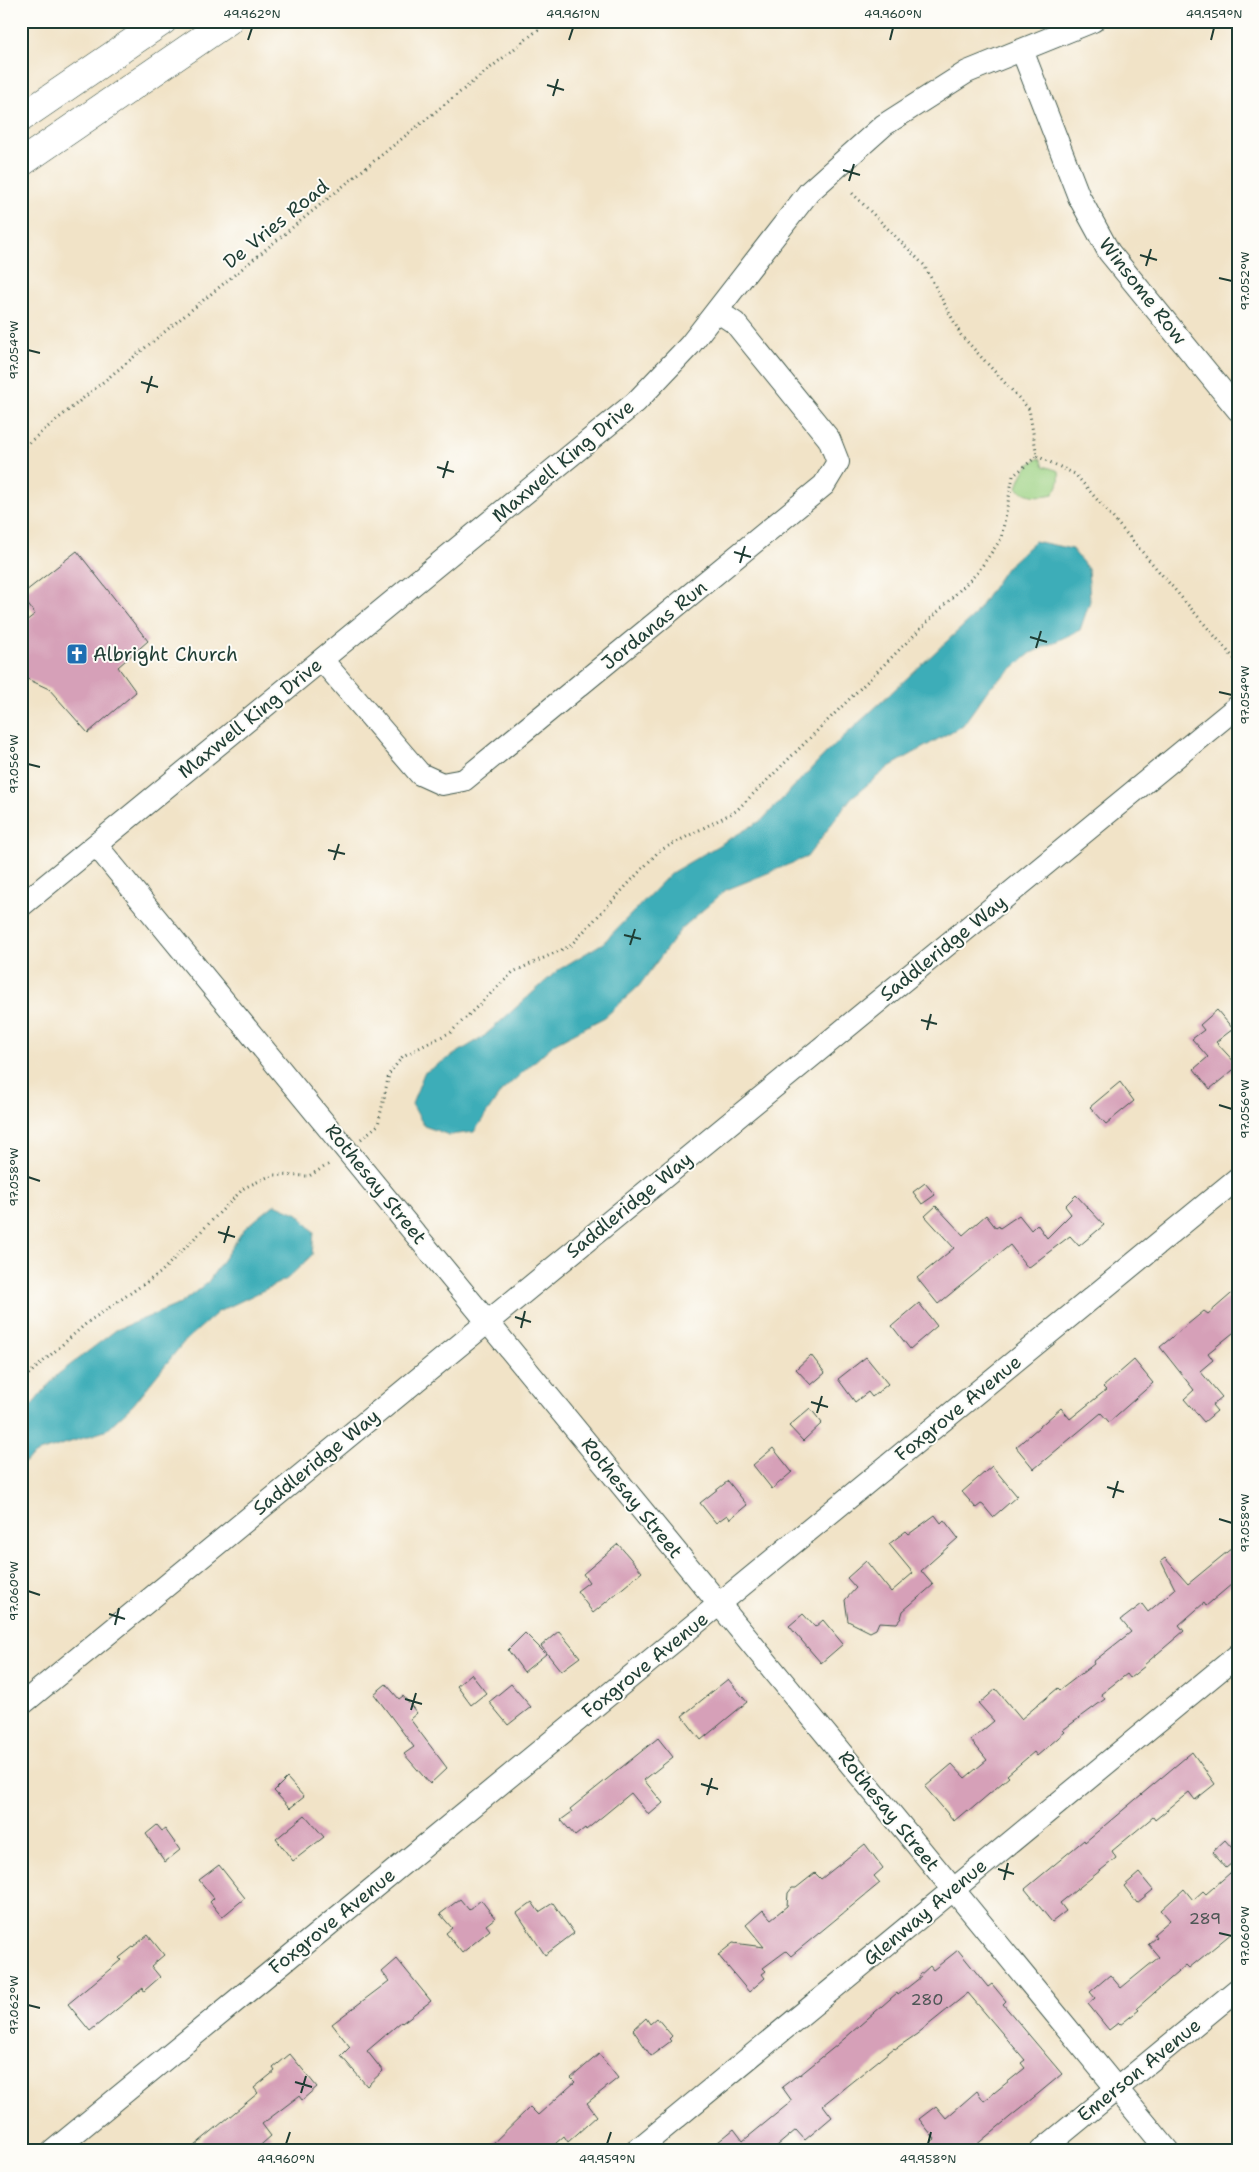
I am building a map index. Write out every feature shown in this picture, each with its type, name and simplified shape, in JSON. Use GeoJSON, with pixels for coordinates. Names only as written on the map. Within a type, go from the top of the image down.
{"type":"FeatureCollection","features":[{"type":"Feature","properties":{"kind":"highway"},"geometry":{"type":"LineString","coordinates":[[21,118],[163,21]]}},
{"type":"Feature","properties":{"kind":"highway"},"geometry":{"type":"LineString","coordinates":[[21,163],[228,21]]}},
{"type":"Feature","properties":{"kind":"street","name":"Maxwell King Drive"},"geometry":{"type":"LineString","coordinates":[[21,906],[636,402],[690,345],[809,192],[884,125],[967,72],[1093,21]]}},
{"type":"Feature","properties":{"kind":"street","name":"Winsome Row"},"geometry":{"type":"LineString","coordinates":[[1022,50],[1078,197],[1109,252],[1238,410]]}},
{"type":"Feature","properties":{"kind":"street","name":"Jordanas Run"},"geometry":{"type":"LineString","coordinates":[[322,660],[420,774],[442,784],[464,780],[824,485],[838,462],[829,439],[735,323],[717,311]]}},
{"type":"Feature","properties":{"kind":"street","name":"Saddleridge Way"},"geometry":{"type":"LineString","coordinates":[[21,1705],[1238,706]]}},
{"type":"Feature","properties":{"kind":"street","name":"Rothesay Street"},"geometry":{"type":"LineString","coordinates":[[96,845],[1168,2151]]}},
{"type":"Feature","properties":{"kind":"street","name":"Foxgrove Avenue"},"geometry":{"type":"LineString","coordinates":[[53,2151],[1238,1178]]}},
{"type":"Feature","properties":{"kind":"street","name":"Glenway Avenue"},"geometry":{"type":"LineString","coordinates":[[636,2151],[1238,1655]]}},
{"type":"Feature","properties":{"kind":"street","name":"Emerson Avenue"},"geometry":{"type":"LineString","coordinates":[[1041,2151],[1238,1989]]}},
{"type":"Feature","properties":{"kind":"path","name":"De Vries Road"},"geometry":{"type":"LineString","coordinates":[[58,419],[21,449],[549,21]]}},
{"type":"Feature","properties":{"kind":"path"},"geometry":{"type":"LineString","coordinates":[[850,191],[924,265],[961,336],[1029,409],[1037,456]]}},
{"type":"Feature","properties":{"kind":"path"},"geometry":{"type":"LineString","coordinates":[[1037,456],[1075,474],[1238,663]]}},
{"type":"Feature","properties":{"kind":"path"},"geometry":{"type":"LineString","coordinates":[[21,1381],[88,1322],[160,1273],[244,1188],[272,1174],[308,1176],[348,1150],[378,1125],[389,1074],[403,1056],[451,1032],[514,972],[570,946],[659,851],[736,811],[976,573],[1001,539],[1013,476],[1037,456]]}},
{"type":"Feature","properties":{"kind":"green space"},"geometry":{"type":"Polygon","coordinates":[[[1040,458],[1044,466],[1059,471],[1059,483],[1053,494],[1034,496],[1017,488],[1025,470],[1031,463],[1040,458]]]}},
{"type":"Feature","properties":{"kind":"water"},"geometry":{"type":"Polygon","coordinates":[[[1035,541],[1072,549],[1088,569],[1090,601],[1080,630],[1031,653],[990,687],[963,725],[889,767],[851,798],[807,857],[726,890],[681,929],[639,986],[605,1017],[555,1043],[501,1092],[474,1132],[449,1135],[424,1126],[412,1104],[424,1073],[483,1037],[558,970],[603,943],[671,873],[762,820],[826,753],[973,617],[1006,568],[1035,541]]]}},
{"type":"Feature","properties":{"kind":"water"},"geometry":{"type":"Polygon","coordinates":[[[275,1204],[298,1214],[314,1232],[312,1255],[287,1279],[218,1312],[183,1343],[133,1405],[105,1431],[39,1452],[21,1465],[21,1418],[57,1375],[116,1330],[180,1304],[208,1282],[244,1229],[275,1204]]]}},
{"type":"Feature","properties":{"kind":"building","name":"Albright Church"},"geometry":{"type":"Polygon","coordinates":[[[77,551],[148,641],[118,667],[136,692],[88,733],[49,689],[21,676],[21,625],[35,614],[21,595],[77,551]]]}},
{"type":"Feature","properties":{"kind":"building"},"geometry":{"type":"Polygon","coordinates":[[[1217,1010],[1233,1029],[1216,1042],[1238,1066],[1210,1089],[1194,1069],[1208,1057],[1192,1039],[1204,1030],[1200,1025],[1217,1010]]]}},
{"type":"Feature","properties":{"kind":"building"},"geometry":{"type":"Polygon","coordinates":[[[1120,1082],[1134,1101],[1106,1124],[1090,1107],[1120,1082]]]}},
{"type":"Feature","properties":{"kind":"building"},"geometry":{"type":"Polygon","coordinates":[[[925,1183],[935,1195],[922,1204],[913,1192],[925,1183]]]}},
{"type":"Feature","properties":{"kind":"building"},"geometry":{"type":"Polygon","coordinates":[[[1076,1195],[1104,1225],[1079,1246],[1070,1236],[1028,1268],[1010,1245],[938,1304],[917,1278],[954,1248],[925,1216],[936,1206],[963,1235],[986,1215],[996,1228],[999,1226],[1000,1228],[1019,1215],[1031,1230],[1037,1224],[1047,1238],[1071,1214],[1065,1206],[1076,1195]]]}},
{"type":"Feature","properties":{"kind":"building"},"geometry":{"type":"Polygon","coordinates":[[[1238,1288],[1238,1329],[1208,1353],[1213,1360],[1200,1371],[1222,1397],[1212,1405],[1217,1411],[1204,1422],[1184,1399],[1194,1390],[1160,1347],[1204,1311],[1208,1314],[1238,1288]]]}},
{"type":"Feature","properties":{"kind":"building"},"geometry":{"type":"Polygon","coordinates":[[[919,1303],[937,1326],[910,1349],[892,1326],[919,1303]]]}},
{"type":"Feature","properties":{"kind":"building"},"geometry":{"type":"Polygon","coordinates":[[[811,1355],[825,1373],[811,1385],[796,1369],[811,1355]]]}},
{"type":"Feature","properties":{"kind":"building"},"geometry":{"type":"Polygon","coordinates":[[[866,1357],[888,1384],[872,1397],[868,1392],[855,1402],[838,1379],[866,1357]]]}},
{"type":"Feature","properties":{"kind":"building"},"geometry":{"type":"Polygon","coordinates":[[[1134,1360],[1153,1383],[1109,1422],[1101,1413],[1034,1469],[1016,1447],[1061,1408],[1070,1419],[1106,1390],[1103,1387],[1134,1360]]]}},
{"type":"Feature","properties":{"kind":"building"},"geometry":{"type":"Polygon","coordinates":[[[810,1408],[822,1423],[803,1441],[789,1426],[810,1408]]]}},
{"type":"Feature","properties":{"kind":"building"},"geometry":{"type":"Polygon","coordinates":[[[773,1448],[792,1472],[772,1489],[753,1465],[773,1448]]]}},
{"type":"Feature","properties":{"kind":"building"},"geometry":{"type":"Polygon","coordinates":[[[992,1466],[1017,1496],[993,1517],[983,1505],[981,1504],[976,1508],[962,1492],[992,1466]]]}},
{"type":"Feature","properties":{"kind":"building"},"geometry":{"type":"Polygon","coordinates":[[[728,1481],[747,1505],[730,1519],[727,1515],[716,1523],[700,1503],[728,1481]]]}},
{"type":"Feature","properties":{"kind":"building"},"geometry":{"type":"Polygon","coordinates":[[[935,1515],[941,1523],[944,1520],[958,1538],[921,1571],[933,1585],[903,1611],[897,1623],[879,1622],[876,1629],[870,1632],[848,1621],[845,1600],[856,1588],[847,1578],[866,1561],[891,1592],[913,1573],[889,1544],[906,1531],[909,1534],[935,1515]]]}},
{"type":"Feature","properties":{"kind":"building"},"geometry":{"type":"Polygon","coordinates":[[[1238,1543],[1238,1579],[1206,1606],[1204,1603],[1179,1625],[1184,1631],[1145,1666],[1130,1678],[1127,1674],[1101,1694],[1105,1699],[1063,1730],[1065,1732],[1037,1756],[1034,1752],[1007,1775],[1009,1777],[968,1812],[967,1810],[954,1821],[925,1787],[952,1764],[965,1778],[987,1760],[971,1740],[994,1721],[979,1704],[996,1689],[1021,1719],[1058,1688],[1060,1690],[1094,1664],[1093,1662],[1131,1632],[1121,1620],[1142,1604],[1148,1612],[1175,1589],[1161,1561],[1165,1558],[1188,1584],[1238,1543]]]}},
{"type":"Feature","properties":{"kind":"building"},"geometry":{"type":"Polygon","coordinates":[[[618,1544],[642,1572],[593,1613],[577,1591],[589,1582],[583,1574],[618,1544]]]}},
{"type":"Feature","properties":{"kind":"building"},"geometry":{"type":"Polygon","coordinates":[[[803,1614],[815,1627],[823,1620],[843,1644],[821,1663],[789,1626],[803,1614]]]}},
{"type":"Feature","properties":{"kind":"building"},"geometry":{"type":"Polygon","coordinates":[[[559,1631],[580,1657],[561,1671],[541,1646],[559,1631]]]}},
{"type":"Feature","properties":{"kind":"building"},"geometry":{"type":"Polygon","coordinates":[[[525,1633],[546,1654],[524,1672],[508,1650],[525,1633]]]}},
{"type":"Feature","properties":{"kind":"building"},"geometry":{"type":"Polygon","coordinates":[[[471,1674],[486,1693],[471,1705],[457,1686],[471,1674]]]}},
{"type":"Feature","properties":{"kind":"building"},"geometry":{"type":"Polygon","coordinates":[[[728,1679],[747,1702],[701,1740],[682,1716],[728,1679]]]}},
{"type":"Feature","properties":{"kind":"building"},"geometry":{"type":"Polygon","coordinates":[[[386,1684],[399,1699],[403,1696],[417,1713],[410,1719],[447,1768],[430,1784],[404,1754],[414,1747],[374,1694],[386,1684]]]}},
{"type":"Feature","properties":{"kind":"building"},"geometry":{"type":"Polygon","coordinates":[[[511,1684],[531,1707],[508,1725],[489,1702],[511,1684]]]}},
{"type":"Feature","properties":{"kind":"building"},"geometry":{"type":"Polygon","coordinates":[[[658,1738],[673,1757],[644,1780],[663,1803],[649,1815],[631,1793],[586,1830],[585,1828],[575,1836],[561,1820],[572,1812],[570,1809],[658,1738]]]}},
{"type":"Feature","properties":{"kind":"building"},"geometry":{"type":"Polygon","coordinates":[[[1192,1752],[1215,1784],[1195,1800],[1189,1792],[1155,1820],[1153,1817],[1112,1851],[1116,1858],[1060,1903],[1066,1911],[1052,1922],[1025,1889],[1084,1840],[1085,1842],[1192,1752]]]}},
{"type":"Feature","properties":{"kind":"building"},"geometry":{"type":"Polygon","coordinates":[[[287,1778],[304,1797],[290,1808],[274,1791],[287,1778]]]}},
{"type":"Feature","properties":{"kind":"building"},"geometry":{"type":"Polygon","coordinates":[[[305,1815],[324,1837],[293,1861],[276,1839],[305,1815]]]}},
{"type":"Feature","properties":{"kind":"building"},"geometry":{"type":"Polygon","coordinates":[[[157,1825],[162,1831],[165,1829],[180,1850],[165,1862],[146,1834],[157,1825]]]}},
{"type":"Feature","properties":{"kind":"building"},"geometry":{"type":"Polygon","coordinates":[[[1225,1840],[1238,1855],[1238,1858],[1226,1868],[1212,1852],[1225,1840]]]}},
{"type":"Feature","properties":{"kind":"building"},"geometry":{"type":"Polygon","coordinates":[[[865,1844],[883,1868],[874,1876],[880,1883],[791,1956],[786,1951],[763,1968],[766,1971],[762,1974],[765,1978],[749,1992],[718,1955],[733,1943],[764,1947],[746,1925],[763,1910],[771,1919],[787,1906],[788,1893],[792,1888],[796,1888],[815,1873],[821,1879],[865,1844]]]}},
{"type":"Feature","properties":{"kind":"building"},"geometry":{"type":"Polygon","coordinates":[[[219,1865],[245,1898],[222,1917],[210,1902],[214,1898],[199,1880],[219,1865]]]}},
{"type":"Feature","properties":{"kind":"building"},"geometry":{"type":"Polygon","coordinates":[[[1139,1873],[1153,1890],[1137,1903],[1124,1886],[1139,1873]]]}},
{"type":"Feature","properties":{"kind":"building"},"geometry":{"type":"Polygon","coordinates":[[[1230,1873],[1238,1881],[1238,1928],[1189,1968],[1186,1965],[1137,2008],[1139,2010],[1120,2025],[1118,2023],[1109,2030],[1088,2004],[1095,1998],[1090,1992],[1110,1975],[1121,1988],[1159,1957],[1148,1944],[1156,1937],[1154,1934],[1170,1920],[1161,1910],[1184,1889],[1193,1900],[1203,1891],[1206,1894],[1230,1873]]]}},
{"type":"Feature","properties":{"kind":"building"},"geometry":{"type":"Polygon","coordinates":[[[460,1899],[469,1910],[481,1900],[495,1918],[486,1925],[490,1930],[462,1953],[446,1933],[452,1928],[440,1914],[460,1899]]]}},
{"type":"Feature","properties":{"kind":"building"},"geometry":{"type":"Polygon","coordinates":[[[532,1902],[539,1912],[553,1903],[574,1933],[545,1955],[517,1913],[532,1902]]]}},
{"type":"Feature","properties":{"kind":"building"},"geometry":{"type":"Polygon","coordinates":[[[148,1935],[164,1955],[151,1966],[160,1977],[144,1991],[143,1988],[90,2031],[68,2004],[121,1960],[119,1958],[148,1935]]]}},
{"type":"Feature","properties":{"kind":"building"},"geometry":{"type":"Polygon","coordinates":[[[958,1950],[988,1987],[992,1984],[1006,2001],[1003,2004],[1062,2074],[969,2151],[920,2151],[935,2139],[919,2119],[936,2106],[946,2118],[977,2091],[984,2101],[1025,2068],[1021,2063],[1025,2060],[968,1993],[917,2034],[894,2048],[823,2105],[832,2117],[805,2140],[796,2130],[771,2151],[707,2151],[734,2129],[743,2141],[792,2101],[782,2087],[837,2045],[897,1993],[898,1995],[921,1977],[919,1976],[930,1966],[933,1970],[958,1950]]]}},
{"type":"Feature","properties":{"kind":"building"},"geometry":{"type":"Polygon","coordinates":[[[397,1959],[431,2001],[401,2022],[367,2051],[383,2071],[367,2086],[341,2056],[350,2047],[332,2024],[389,1981],[382,1972],[397,1959]]]}},
{"type":"Feature","properties":{"kind":"building"},"geometry":{"type":"Polygon","coordinates":[[[646,2018],[650,2024],[657,2018],[672,2036],[669,2039],[671,2041],[651,2056],[633,2030],[646,2018]]]}},
{"type":"Feature","properties":{"kind":"building"},"geometry":{"type":"Polygon","coordinates":[[[290,2054],[317,2087],[302,2100],[299,2096],[262,2124],[271,2136],[254,2151],[188,2151],[258,2093],[254,2088],[275,2071],[273,2068],[290,2054]]]}},
{"type":"Feature","properties":{"kind":"building"},"geometry":{"type":"Polygon","coordinates":[[[599,2054],[618,2078],[587,2103],[597,2116],[568,2142],[564,2136],[547,2151],[485,2151],[530,2107],[538,2115],[575,2082],[571,2078],[599,2054]]]}},
{"type":"Feature","properties":{"kind":"place","name":"Albright Church"},"geometry":{"type":"Point","coordinates":[77,654]}}]}
